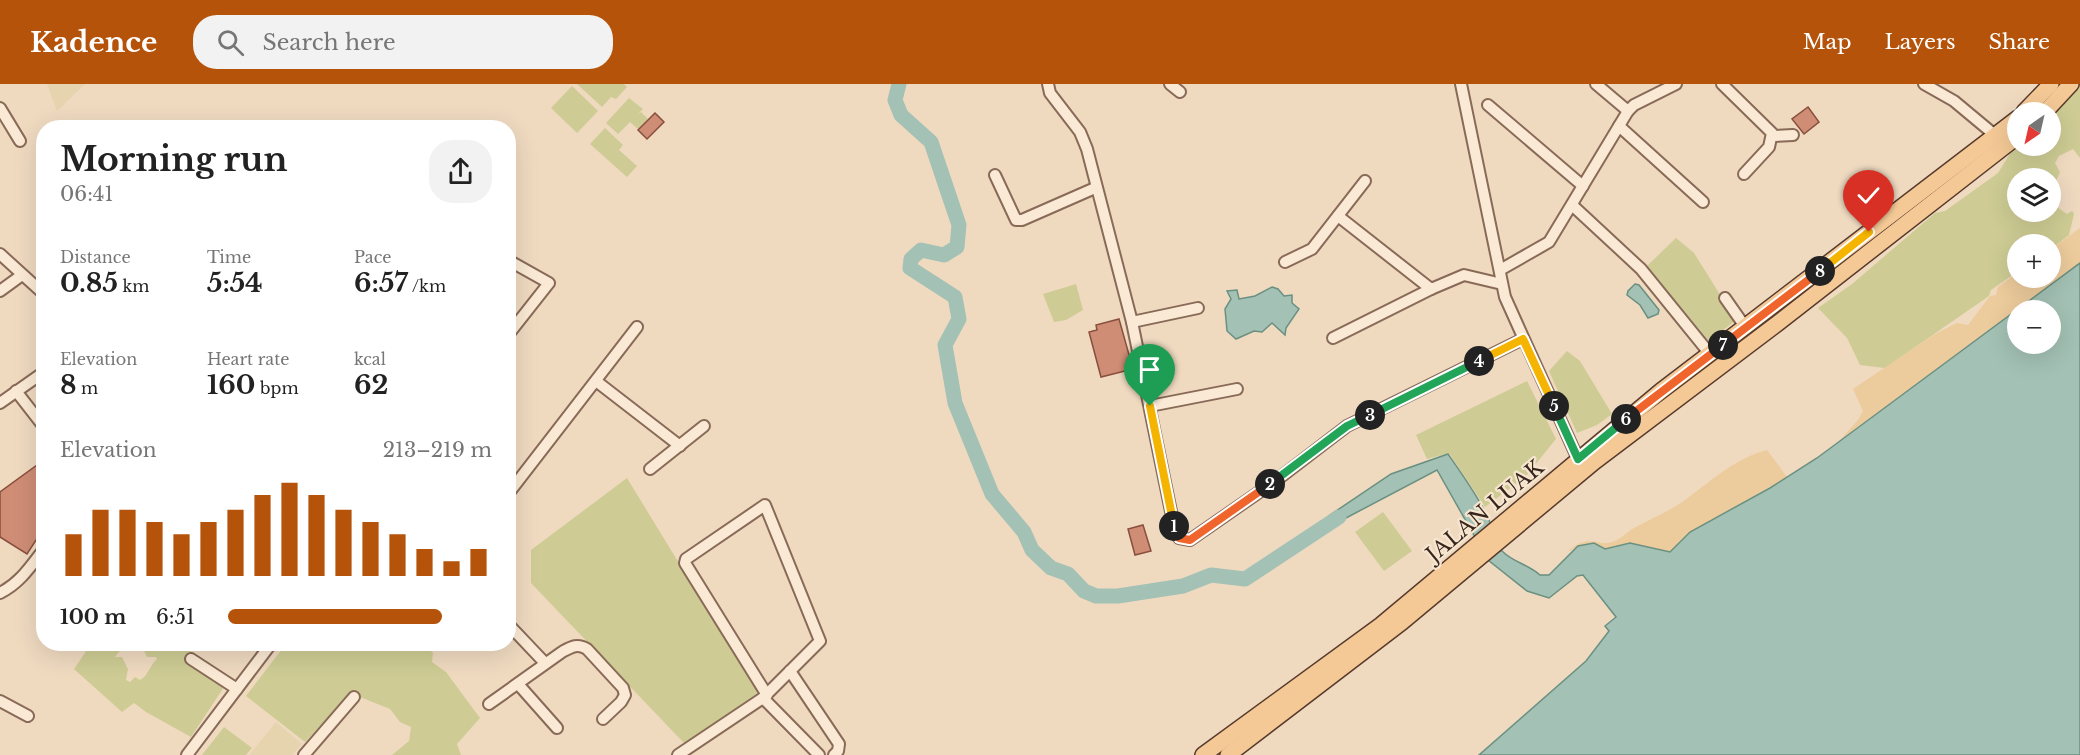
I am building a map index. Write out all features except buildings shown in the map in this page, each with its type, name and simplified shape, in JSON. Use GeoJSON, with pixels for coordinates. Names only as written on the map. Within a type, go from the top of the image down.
{"type":"FeatureCollection","features":[{"type":"Feature","properties":{"kind":"main road"},"geometry":{"type":"LineString","coordinates":[[2033,102],[2050,84]]}},
{"type":"Feature","properties":{"kind":"main road"},"geometry":{"type":"LineString","coordinates":[[2054,102],[2071,84]]}},
{"type":"Feature","properties":{"kind":"main road","name":"JALAN LUAK"},"geometry":{"type":"LineString","coordinates":[[1508,527],[1578,459],[1661,391],[2007,127]]}},
{"type":"Feature","properties":{"kind":"main road","name":"JALAN LUAK"},"geometry":{"type":"LineString","coordinates":[[1228,755],[1402,622],[1465,563],[1508,527],[1787,316],[2007,145]]}},
{"type":"Feature","properties":{"kind":"main road","name":"JALAN LUAK"},"geometry":{"type":"LineString","coordinates":[[1203,755],[1465,563]]}},
{"type":"Feature","properties":{"kind":"street"},"geometry":{"type":"LineString","coordinates":[[1048,84],[1050,93],[1080,132],[1087,149],[1095,188],[1132,322],[1175,531],[1183,540],[1190,540],[1278,479],[1347,426],[1523,339]]}},
{"type":"Feature","properties":{"kind":"street"},"geometry":{"type":"LineString","coordinates":[[1170,84],[1180,92]]}},
{"type":"Feature","properties":{"kind":"street"},"geometry":{"type":"LineString","coordinates":[[1461,84],[1507,303],[1578,459]]}},
{"type":"Feature","properties":{"kind":"street"},"geometry":{"type":"LineString","coordinates":[[1596,84],[1628,111]]}},
{"type":"Feature","properties":{"kind":"street"},"geometry":{"type":"LineString","coordinates":[[1500,270],[1549,242],[1628,111],[1634,105],[1676,84]]}},
{"type":"Feature","properties":{"kind":"street"},"geometry":{"type":"LineString","coordinates":[[1722,84],[1769,128],[1773,136],[1769,147],[1744,174]]}},
{"type":"Feature","properties":{"kind":"street"},"geometry":{"type":"LineString","coordinates":[[1924,84],[1954,101],[1996,136]]}},
{"type":"Feature","properties":{"kind":"street"},"geometry":{"type":"LineString","coordinates":[[1488,105],[1583,186]]}},
{"type":"Feature","properties":{"kind":"street"},"geometry":{"type":"LineString","coordinates":[[0,108],[20,141]]}},
{"type":"Feature","properties":{"kind":"street"},"geometry":{"type":"LineString","coordinates":[[1619,126],[1703,202]]}},
{"type":"Feature","properties":{"kind":"street"},"geometry":{"type":"LineString","coordinates":[[1773,136],[1792,135]]}},
{"type":"Feature","properties":{"kind":"street"},"geometry":{"type":"LineString","coordinates":[[995,175],[1016,220],[1022,220],[1095,188]]}},
{"type":"Feature","properties":{"kind":"street"},"geometry":{"type":"LineString","coordinates":[[1285,262],[1312,249],[1365,181]]}},
{"type":"Feature","properties":{"kind":"street"},"geometry":{"type":"LineString","coordinates":[[1572,205],[1641,269],[1710,354]]}},
{"type":"Feature","properties":{"kind":"street"},"geometry":{"type":"LineString","coordinates":[[1338,216],[1431,289]]}},
{"type":"Feature","properties":{"kind":"street"},"geometry":{"type":"LineString","coordinates":[[0,254],[36,287]]}},
{"type":"Feature","properties":{"kind":"street"},"geometry":{"type":"LineString","coordinates":[[516,264],[549,283],[516,325]]}},
{"type":"Feature","properties":{"kind":"street"},"geometry":{"type":"LineString","coordinates":[[0,291],[22,275]]}},
{"type":"Feature","properties":{"kind":"street"},"geometry":{"type":"LineString","coordinates":[[1333,338],[1464,275],[1502,284]]}},
{"type":"Feature","properties":{"kind":"street"},"geometry":{"type":"LineString","coordinates":[[1725,298],[1746,328]]}},
{"type":"Feature","properties":{"kind":"street"},"geometry":{"type":"LineString","coordinates":[[1132,322],[1198,308]]}},
{"type":"Feature","properties":{"kind":"street"},"geometry":{"type":"LineString","coordinates":[[516,484],[637,327]]}},
{"type":"Feature","properties":{"kind":"street"},"geometry":{"type":"LineString","coordinates":[[0,403],[36,377]]}},
{"type":"Feature","properties":{"kind":"street"},"geometry":{"type":"LineString","coordinates":[[596,381],[680,446]]}},
{"type":"Feature","properties":{"kind":"street"},"geometry":{"type":"LineString","coordinates":[[1150,406],[1237,389]]}},
{"type":"Feature","properties":{"kind":"street"},"geometry":{"type":"LineString","coordinates":[[16,391],[36,417]]}},
{"type":"Feature","properties":{"kind":"street"},"geometry":{"type":"LineString","coordinates":[[650,469],[704,426]]}},
{"type":"Feature","properties":{"kind":"street"},"geometry":{"type":"LineString","coordinates":[[678,755],[692,752],[765,697],[820,641],[765,505],[686,559],[685,563],[765,697],[819,755]]}},
{"type":"Feature","properties":{"kind":"street"},"geometry":{"type":"LineString","coordinates":[[0,594],[23,578],[36,560]]}},
{"type":"Feature","properties":{"kind":"street"},"geometry":{"type":"LineString","coordinates":[[516,632],[545,663]]}},
{"type":"Feature","properties":{"kind":"street"},"geometry":{"type":"LineString","coordinates":[[489,704],[545,663],[574,646],[587,649],[623,688],[625,695],[621,702],[603,719]]}},
{"type":"Feature","properties":{"kind":"street"},"geometry":{"type":"LineString","coordinates":[[187,755],[266,651]]}},
{"type":"Feature","properties":{"kind":"street"},"geometry":{"type":"LineString","coordinates":[[191,659],[237,689]]}},
{"type":"Feature","properties":{"kind":"street"},"geometry":{"type":"LineString","coordinates":[[790,671],[839,744],[838,752],[834,755]]}},
{"type":"Feature","properties":{"kind":"street"},"geometry":{"type":"LineString","coordinates":[[518,684],[557,728]]}},
{"type":"Feature","properties":{"kind":"street"},"geometry":{"type":"LineString","coordinates":[[304,755],[354,697]]}},
{"type":"Feature","properties":{"kind":"street"},"geometry":{"type":"LineString","coordinates":[[0,702],[28,716]]}},
{"type":"Feature","properties":{"kind":"shaded area"},"geometry":{"type":"Polygon","coordinates":[[[47,84],[85,84],[57,111],[47,84]]]}},
{"type":"Feature","properties":{"kind":"shaded area"},"geometry":{"type":"Polygon","coordinates":[[[577,84],[624,84],[627,87],[616,99],[611,97],[602,107],[577,84]]]}},
{"type":"Feature","properties":{"kind":"shaded area"},"geometry":{"type":"Polygon","coordinates":[[[2080,85],[2080,158],[2073,149],[2061,155],[2061,107],[2080,85]]]}},
{"type":"Feature","properties":{"kind":"shaded area"},"geometry":{"type":"Polygon","coordinates":[[[572,86],[598,111],[577,133],[551,108],[572,86]]]}},
{"type":"Feature","properties":{"kind":"shaded area"},"geometry":{"type":"Polygon","coordinates":[[[629,98],[643,109],[636,116],[641,112],[648,119],[638,129],[630,122],[618,134],[606,123],[629,98]]]}},
{"type":"Feature","properties":{"kind":"shaded area"},"geometry":{"type":"Polygon","coordinates":[[[605,128],[623,145],[619,150],[637,166],[627,177],[590,144],[605,128]]]}},
{"type":"Feature","properties":{"kind":"shaded area"},"geometry":{"type":"Polygon","coordinates":[[[2008,156],[2059,156],[2055,163],[2058,168],[2007,168],[2007,222],[2061,222],[2061,210],[2067,214],[2072,211],[2074,214],[2069,235],[2061,241],[2061,234],[2007,234],[2007,279],[1991,290],[1989,296],[1885,368],[1860,365],[1847,338],[1818,308],[1852,284],[1935,213],[1945,211],[1998,173],[2008,156]]]}},
{"type":"Feature","properties":{"kind":"shaded area"},"geometry":{"type":"Polygon","coordinates":[[[1676,238],[1694,253],[1736,320],[1709,341],[1647,266],[1676,238]]]}},
{"type":"Feature","properties":{"kind":"shaded area"},"geometry":{"type":"Polygon","coordinates":[[[2080,263],[2080,755],[1479,755],[1586,661],[1609,631],[1605,626],[1616,617],[1583,575],[1577,576],[1549,598],[1527,591],[1488,560],[1437,470],[1346,518],[1322,526],[1330,515],[1391,474],[1448,454],[1484,509],[1499,548],[1540,575],[1549,575],[1578,546],[1594,543],[1605,549],[1630,543],[1670,552],[1690,532],[1770,488],[1817,458],[2007,317],[2007,354],[2061,354],[2061,300],[2030,300],[2046,288],[2061,288],[2061,277],[2080,263]]]}},
{"type":"Feature","properties":{"kind":"shaded area"},"geometry":{"type":"Polygon","coordinates":[[[1076,284],[1083,310],[1066,320],[1054,322],[1043,294],[1076,284]]]}},
{"type":"Feature","properties":{"kind":"shaded area"},"geometry":{"type":"Polygon","coordinates":[[[1635,284],[1639,285],[1659,310],[1658,314],[1648,318],[1640,305],[1627,295],[1635,284]]]}},
{"type":"Feature","properties":{"kind":"shaded area"},"geometry":{"type":"Polygon","coordinates":[[[1272,287],[1278,289],[1284,296],[1292,295],[1292,303],[1299,309],[1286,328],[1285,335],[1272,323],[1262,332],[1254,331],[1236,339],[1227,331],[1225,309],[1231,299],[1227,291],[1237,290],[1239,299],[1255,296],[1272,287]]]}},
{"type":"Feature","properties":{"kind":"shaded area"},"geometry":{"type":"Polygon","coordinates":[[[1567,351],[1580,361],[1612,414],[1597,425],[1577,433],[1549,371],[1567,351]]]}},
{"type":"Feature","properties":{"kind":"shaded area"},"geometry":{"type":"Polygon","coordinates":[[[1527,381],[1556,439],[1525,477],[1485,507],[1449,453],[1427,459],[1416,435],[1527,381]]]}},
{"type":"Feature","properties":{"kind":"shaded area"},"geometry":{"type":"Polygon","coordinates":[[[627,478],[757,691],[757,696],[691,741],[684,743],[531,583],[531,550],[627,478]]]}},
{"type":"Feature","properties":{"kind":"shaded area"},"geometry":{"type":"Polygon","coordinates":[[[1383,512],[1412,551],[1384,571],[1355,532],[1383,512]]]}},
{"type":"Feature","properties":{"kind":"shaded area"},"geometry":{"type":"Polygon","coordinates":[[[86,651],[120,651],[115,657],[122,657],[128,669],[126,680],[130,682],[135,677],[140,680],[143,678],[157,659],[147,657],[144,651],[191,651],[187,661],[224,687],[191,737],[134,703],[122,712],[74,669],[86,651]]]}},
{"type":"Feature","properties":{"kind":"shaded area"},"geometry":{"type":"Polygon","coordinates":[[[281,651],[431,651],[433,653],[432,662],[446,672],[480,718],[457,744],[461,755],[392,755],[409,741],[411,727],[400,722],[390,709],[350,693],[305,742],[246,696],[281,651]]]}},
{"type":"Feature","properties":{"kind":"shaded area"},"geometry":{"type":"Polygon","coordinates":[[[276,722],[302,744],[292,755],[249,755],[276,722]]]}},
{"type":"Feature","properties":{"kind":"shaded area"},"geometry":{"type":"Polygon","coordinates":[[[224,727],[252,748],[246,755],[202,755],[224,727]]]}},
{"type":"Feature","properties":{"kind":"sand"},"geometry":{"type":"Polygon","coordinates":[[[2080,228],[2080,263],[2061,277],[2061,242],[2080,228]]]}},
{"type":"Feature","properties":{"kind":"sand"},"geometry":{"type":"Polygon","coordinates":[[[2007,280],[2007,288],[2046,288],[2030,300],[2007,300],[2007,317],[1840,440],[1863,411],[1853,389],[1935,334],[1957,323],[1968,325],[1990,296],[1996,295],[1998,287],[2007,280]]]}},
{"type":"Feature","properties":{"kind":"sand"},"geometry":{"type":"Polygon","coordinates":[[[1767,450],[1787,477],[1690,532],[1670,552],[1630,543],[1605,549],[1578,546],[1566,553],[1575,546],[1588,541],[1604,543],[1617,540],[1633,528],[1681,503],[1732,465],[1767,450]]]}},
{"type":"Feature","properties":{"kind":"waterway"},"geometry":{"type":"LineString","coordinates":[[899,84],[895,100],[901,115],[931,142],[959,225],[957,247],[944,255],[921,250],[911,259],[910,268],[955,297],[959,319],[945,345],[955,403],[992,494],[1024,532],[1032,550],[1051,568],[1068,574],[1084,591],[1096,596],[1118,596],[1183,586],[1211,575],[1245,579],[1339,517]]}},
{"type":"Feature","properties":{"kind":"route"},"geometry":{"type":"LineString","coordinates":[[1150,406],[1175,531],[1183,540],[1190,540],[1278,479],[1347,426],[1523,339],[1578,459],[1661,391],[1869,232]]}}]}
